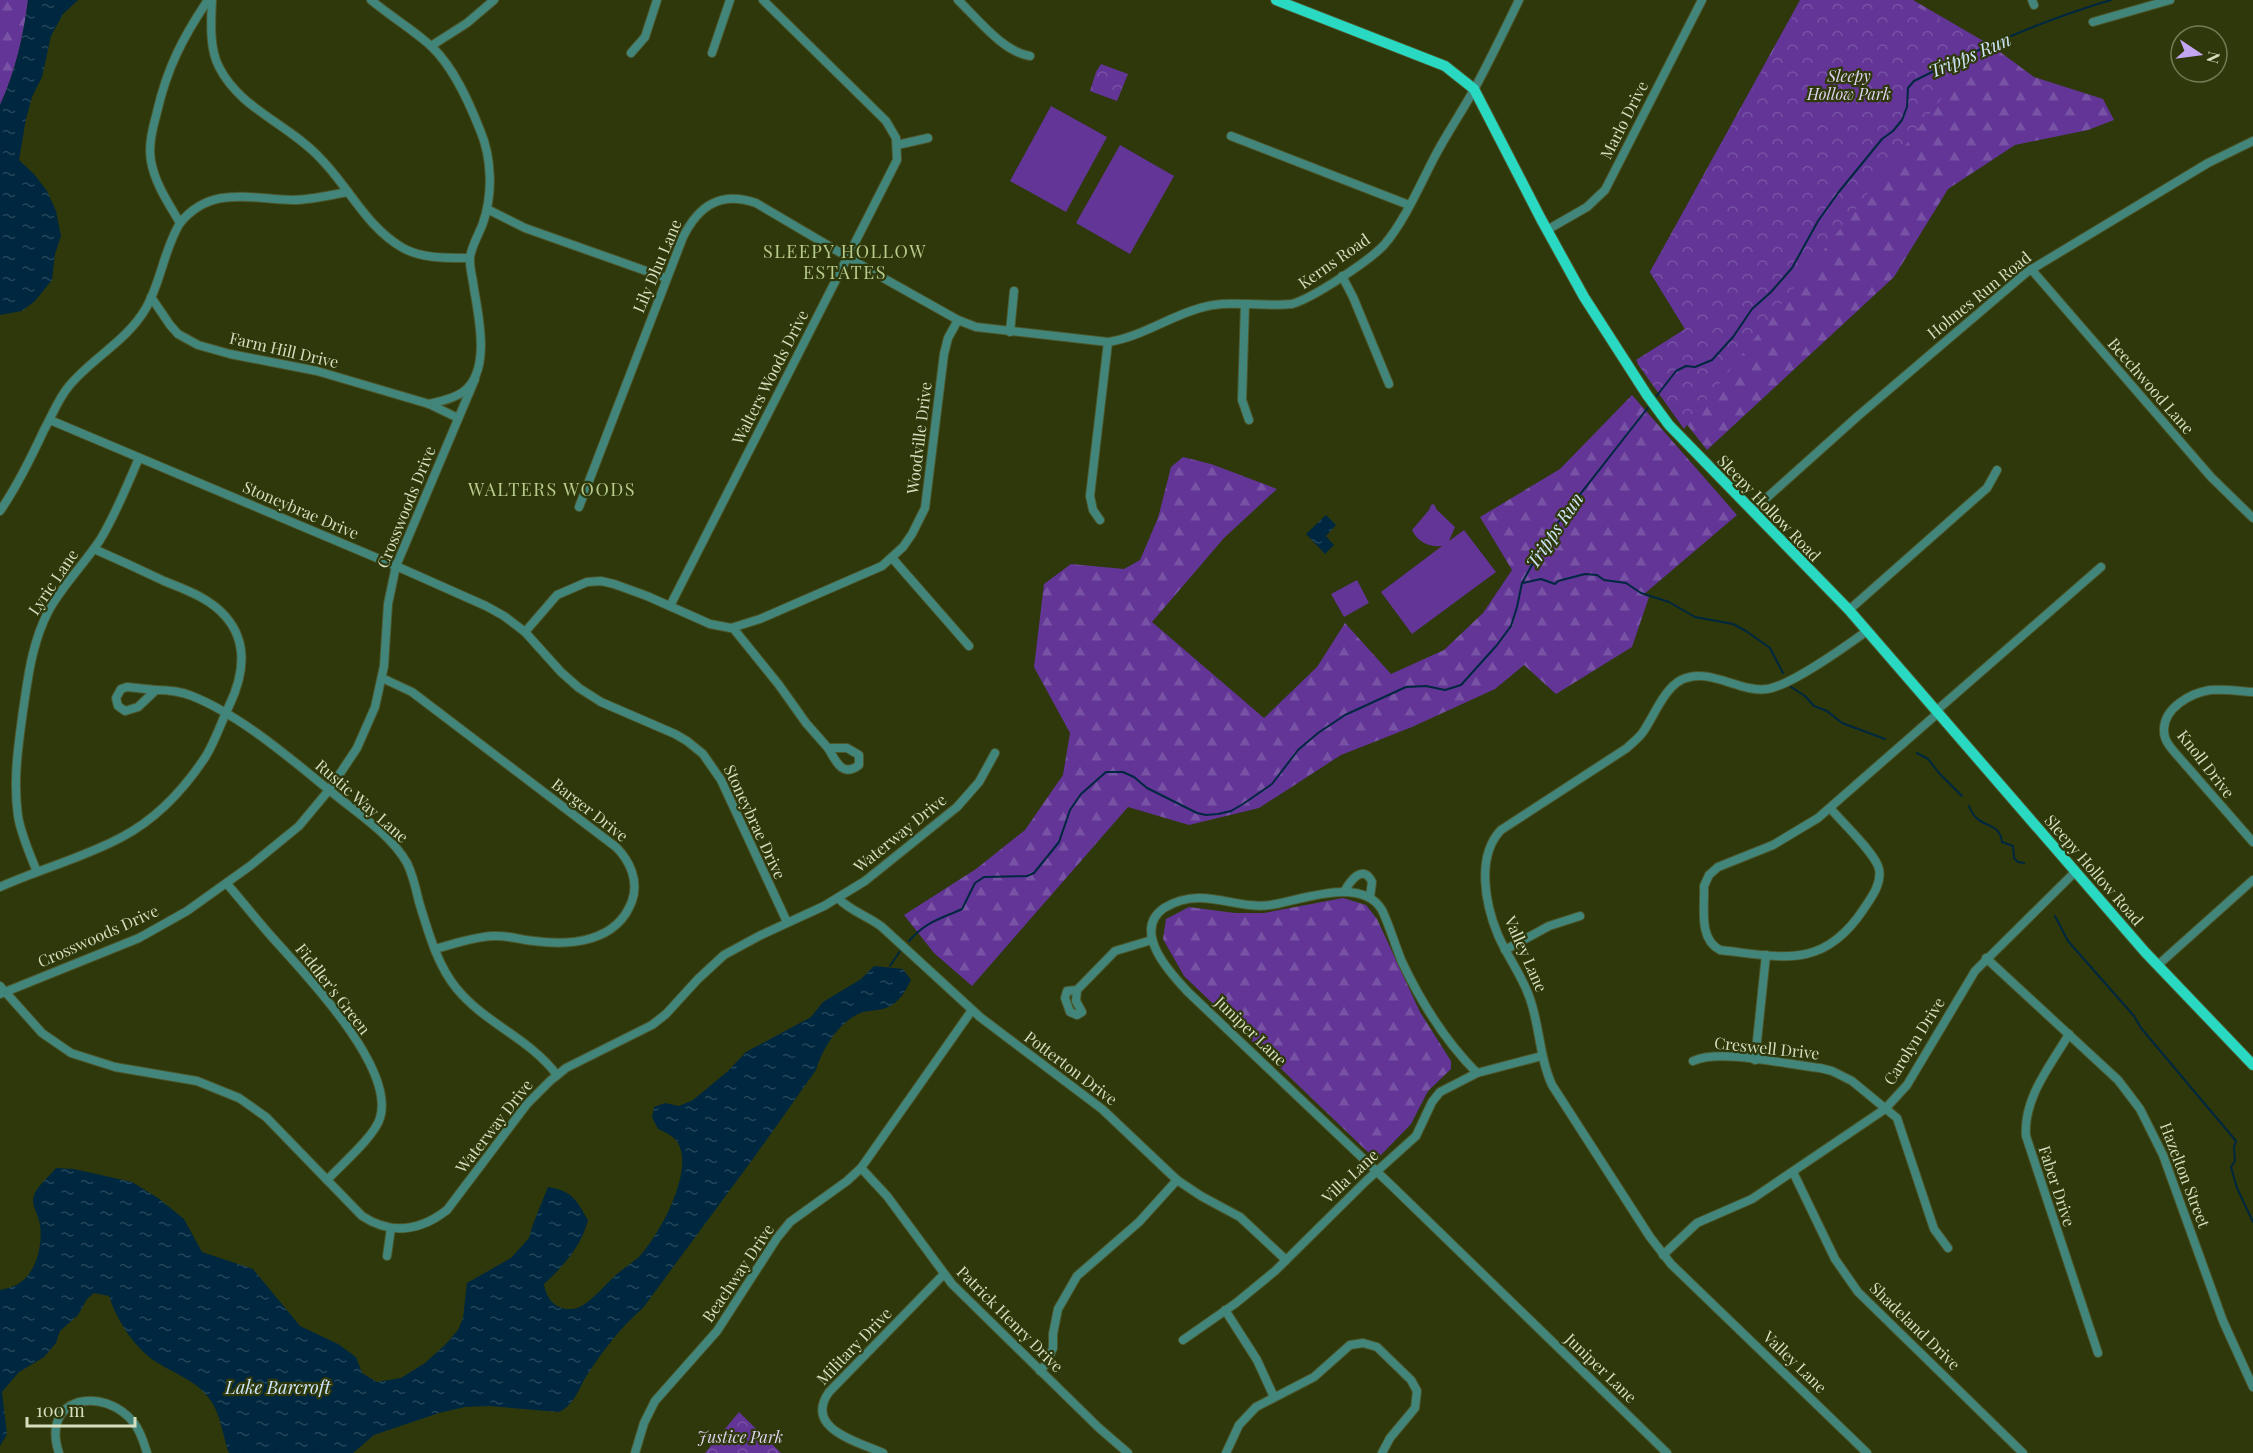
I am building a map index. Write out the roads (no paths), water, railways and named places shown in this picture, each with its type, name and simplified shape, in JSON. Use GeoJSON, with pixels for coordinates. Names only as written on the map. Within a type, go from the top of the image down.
{"type":"FeatureCollection","features":[{"type":"Feature","properties":{"kind":"main road","name":"Sleepy Hollow Road"},"geometry":{"type":"LineString","coordinates":[[1283,1],[1445,66],[1474,89],[1584,297],[1665,420],[1849,610],[2158,965],[2252,1061]]}},
{"type":"Feature","properties":{"kind":"street"},"geometry":{"type":"LineString","coordinates":[[210,0],[214,52],[220,70],[241,96],[320,157],[376,226],[406,249],[436,257],[470,258]]}},
{"type":"Feature","properties":{"kind":"street"},"geometry":{"type":"LineString","coordinates":[[180,224],[156,180],[151,162],[151,144],[161,93],[170,66],[188,30],[210,0]]}},
{"type":"Feature","properties":{"kind":"street"},"geometry":{"type":"LineString","coordinates":[[371,0],[431,46],[444,61],[459,85],[480,130],[489,168],[487,209],[470,258],[481,341],[475,379],[464,392],[429,404]]}},
{"type":"Feature","properties":{"kind":"street"},"geometry":{"type":"LineString","coordinates":[[431,46],[467,23],[494,0]]}},
{"type":"Feature","properties":{"kind":"street"},"geometry":{"type":"LineString","coordinates":[[632,53],[645,38],[657,0]]}},
{"type":"Feature","properties":{"kind":"street"},"geometry":{"type":"LineString","coordinates":[[712,53],[730,0]]}},
{"type":"Feature","properties":{"kind":"street"},"geometry":{"type":"LineString","coordinates":[[763,0],[886,121],[897,145],[928,138]]}},
{"type":"Feature","properties":{"kind":"street"},"geometry":{"type":"LineString","coordinates":[[958,0],[1005,45],[1029,56]]}},
{"type":"Feature","properties":{"kind":"street","name":"Kerns Road"},"geometry":{"type":"LineString","coordinates":[[958,320],[976,327],[1108,342],[1129,337],[1204,307],[1245,304],[1280,305],[1301,302],[1342,276],[1384,244],[1409,205],[1474,89],[1519,0]]}},
{"type":"Feature","properties":{"kind":"street","name":"Marlo Drive"},"geometry":{"type":"LineString","coordinates":[[1547,230],[1587,207],[1605,190],[1702,0]]}},
{"type":"Feature","properties":{"kind":"street"},"geometry":{"type":"LineString","coordinates":[[2093,22],[2152,2],[2170,0]]}},
{"type":"Feature","properties":{"kind":"street"},"geometry":{"type":"LineString","coordinates":[[1231,136],[1409,205]]}},
{"type":"Feature","properties":{"kind":"street","name":"Holmes Run Road"},"geometry":{"type":"LineString","coordinates":[[1752,512],[1858,416],[2031,269],[2208,163],[2253,141]]}},
{"type":"Feature","properties":{"kind":"street","name":"Walters Woods Drive"},"geometry":{"type":"LineString","coordinates":[[670,606],[895,166],[897,145]]}},
{"type":"Feature","properties":{"kind":"street"},"geometry":{"type":"LineString","coordinates":[[0,511],[23,474],[70,386],[128,332],[140,317],[152,297],[170,242],[180,224],[200,206],[221,198],[248,195],[307,199],[348,192]]}},
{"type":"Feature","properties":{"kind":"street","name":"Lily Dhu Lane"},"geometry":{"type":"LineString","coordinates":[[579,507],[683,237],[692,219],[711,204],[737,198],[756,203],[958,320]]}},
{"type":"Feature","properties":{"kind":"street"},"geometry":{"type":"LineString","coordinates":[[487,209],[525,228],[666,278]]}},
{"type":"Feature","properties":{"kind":"street","name":"Beechwood Lane"},"geometry":{"type":"LineString","coordinates":[[2031,269],[2204,469],[2253,518]]}},
{"type":"Feature","properties":{"kind":"street"},"geometry":{"type":"LineString","coordinates":[[1342,276],[1389,384]]}},
{"type":"Feature","properties":{"kind":"street"},"geometry":{"type":"LineString","coordinates":[[1011,332],[1014,291]]}},
{"type":"Feature","properties":{"kind":"street","name":"Farm Hill Drive"},"geometry":{"type":"LineString","coordinates":[[152,297],[178,334],[198,345],[230,354],[317,371],[429,404]]}},
{"type":"Feature","properties":{"kind":"street"},"geometry":{"type":"LineString","coordinates":[[1245,304],[1242,400],[1249,420]]}},
{"type":"Feature","properties":{"kind":"street","name":"Woodville Drive"},"geometry":{"type":"LineString","coordinates":[[733,628],[760,619],[871,572],[892,558],[912,534],[925,508],[944,354],[948,338],[958,320]]}},
{"type":"Feature","properties":{"kind":"street"},"geometry":{"type":"LineString","coordinates":[[1101,520],[1093,510],[1090,495],[1108,342]]}},
{"type":"Feature","properties":{"kind":"street","name":"Crosswoods Drive"},"geometry":{"type":"LineString","coordinates":[[1,991],[139,938],[187,911],[227,884],[299,826],[329,790],[357,748],[375,707],[382,678],[388,604],[396,566],[475,379]]}},
{"type":"Feature","properties":{"kind":"street"},"geometry":{"type":"LineString","coordinates":[[429,404],[458,418]]}},
{"type":"Feature","properties":{"kind":"street","name":"Stoneybrae Drive"},"geometry":{"type":"LineString","coordinates":[[50,420],[396,566],[504,616],[525,632],[561,672],[586,692],[601,702],[675,734],[703,754],[721,780],[787,922]]}},
{"type":"Feature","properties":{"kind":"street","name":"Lyric Lane"},"geometry":{"type":"LineString","coordinates":[[37,872],[18,819],[15,782],[31,658],[40,628],[67,583],[94,549],[112,519],[139,458]]}},
{"type":"Feature","properties":{"kind":"street"},"geometry":{"type":"LineString","coordinates":[[1849,610],[1987,488],[1997,470]]}},
{"type":"Feature","properties":{"kind":"street"},"geometry":{"type":"LineString","coordinates":[[0,887],[108,844],[148,820],[194,774],[207,753],[238,683],[242,657],[237,636],[228,619],[209,602],[198,596],[94,549]]}},
{"type":"Feature","properties":{"kind":"street"},"geometry":{"type":"LineString","coordinates":[[892,558],[969,646]]}},
{"type":"Feature","properties":{"kind":"street"},"geometry":{"type":"LineString","coordinates":[[1830,808],[1877,864],[1879,877],[1876,889],[1852,926],[1832,944],[1817,952],[1795,957],[1720,950],[1709,943],[1705,932],[1704,886],[1706,879],[1718,867],[1773,845],[1830,808],[2101,567]]}},
{"type":"Feature","properties":{"kind":"street"},"geometry":{"type":"LineString","coordinates":[[525,632],[557,595],[587,582],[601,581],[670,606],[710,624],[733,628],[828,748]]}},
{"type":"Feature","properties":{"kind":"street","name":"Valley Lane"},"geometry":{"type":"LineString","coordinates":[[1867,631],[1795,678],[1767,689],[1701,676],[1679,681],[1669,691],[1643,732],[1627,748],[1500,830],[1487,852],[1485,876],[1493,922],[1536,1015],[1542,1056],[1552,1085],[1663,1255],[1867,1453]]}},
{"type":"Feature","properties":{"kind":"street","name":"Barger Drive"},"geometry":{"type":"LineString","coordinates":[[382,678],[412,692],[616,847],[628,861],[634,880],[633,900],[623,917],[606,932],[596,937],[570,943],[487,937],[435,949]]}},
{"type":"Feature","properties":{"kind":"street","name":"Rustic Way Lane"},"geometry":{"type":"LineString","coordinates":[[156,690],[189,694],[225,714],[257,735],[366,820],[402,856],[411,872],[435,949],[456,988],[478,1010],[539,1054],[557,1075]]}},
{"type":"Feature","properties":{"kind":"street","name":"Knoll Drive"},"geometry":{"type":"LineString","coordinates":[[2253,692],[2222,690],[2197,694],[2172,710],[2165,721],[2164,731],[2168,744],[2177,756],[2253,843]]}},
{"type":"Feature","properties":{"kind":"street","name":"Waterway Drive"},"geometry":{"type":"LineString","coordinates":[[1,991],[42,1033],[70,1053],[115,1067],[197,1081],[239,1098],[266,1117],[362,1216],[391,1228],[414,1227],[438,1217],[447,1210],[527,1104],[557,1075],[577,1062],[652,1025],[666,1014],[724,955],[838,898],[865,881],[957,807],[979,782],[995,753]]}},
{"type":"Feature","properties":{"kind":"street","name":"Carolyn Drive"},"geometry":{"type":"LineString","coordinates":[[1663,1255],[1697,1223],[1752,1199],[1885,1108],[1907,1085],[1967,982],[1986,958],[2075,872]]}},
{"type":"Feature","properties":{"kind":"street"},"geometry":{"type":"LineString","coordinates":[[1344,892],[1353,877],[1364,873],[1372,882],[1370,897]]}},
{"type":"Feature","properties":{"kind":"street"},"geometry":{"type":"LineString","coordinates":[[2158,965],[2253,879]]}},
{"type":"Feature","properties":{"kind":"street","name":"Fiddler's Green"},"geometry":{"type":"LineString","coordinates":[[227,884],[308,976],[345,1023],[375,1075],[382,1103],[379,1122],[327,1180]]}},
{"type":"Feature","properties":{"kind":"street"},"geometry":{"type":"LineString","coordinates":[[1077,990],[1115,951],[1152,940],[1153,926],[1158,914],[1178,901],[1197,898],[1240,906],[1262,906],[1344,892],[1370,897],[1378,903],[1382,910],[1403,964],[1437,1024],[1458,1054],[1477,1072]]}},
{"type":"Feature","properties":{"kind":"street","name":"Potterton Drive"},"geometry":{"type":"LineString","coordinates":[[838,898],[882,927],[972,1010],[1102,1109],[1178,1180],[1201,1196],[1240,1217],[1286,1260]]}},
{"type":"Feature","properties":{"kind":"street"},"geometry":{"type":"LineString","coordinates":[[1505,950],[1549,926],[1580,916]]}},
{"type":"Feature","properties":{"kind":"street","name":"Juniper Lane"},"geometry":{"type":"LineString","coordinates":[[1152,940],[1164,966],[1188,992],[1668,1453]]}},
{"type":"Feature","properties":{"kind":"street"},"geometry":{"type":"LineString","coordinates":[[1755,1060],[1766,956]]}},
{"type":"Feature","properties":{"kind":"street","name":"Hazelton Street"},"geometry":{"type":"LineString","coordinates":[[1986,958],[2118,1080],[2148,1121],[2163,1155],[2223,1322],[2253,1387]]}},
{"type":"Feature","properties":{"kind":"street","name":"Beachway Drive"},"geometry":{"type":"LineString","coordinates":[[634,1453],[655,1401],[717,1331],[790,1222],[847,1181],[861,1168],[972,1010]]}},
{"type":"Feature","properties":{"kind":"street","name":"Faber Drive"},"geometry":{"type":"LineString","coordinates":[[2069,1034],[2032,1098],[2027,1114],[2026,1136],[2098,1353]]}},
{"type":"Feature","properties":{"kind":"street","name":"Villa Lane"},"geometry":{"type":"LineString","coordinates":[[1182,1340],[1247,1295],[1416,1136],[1436,1096],[1451,1085],[1477,1072],[1542,1056]]}},
{"type":"Feature","properties":{"kind":"street","name":"Creswell Drive"},"geometry":{"type":"LineString","coordinates":[[1694,1061],[1708,1056],[1755,1060],[1832,1071],[1852,1081],[1897,1118],[1934,1229],[1948,1248]]}},
{"type":"Feature","properties":{"kind":"street","name":"Patrick Henry Drive"},"geometry":{"type":"LineString","coordinates":[[861,1168],[887,1196],[944,1274],[977,1311],[1128,1453]]}},
{"type":"Feature","properties":{"kind":"street","name":"Shadeland Drive"},"geometry":{"type":"LineString","coordinates":[[1793,1172],[1835,1259],[1858,1292],[2023,1453]]}},
{"type":"Feature","properties":{"kind":"street"},"geometry":{"type":"LineString","coordinates":[[1040,1371],[1050,1356],[1056,1318],[1068,1288],[1088,1265],[1139,1222],[1178,1180]]}},
{"type":"Feature","properties":{"kind":"street"},"geometry":{"type":"LineString","coordinates":[[387,1256],[391,1228]]}},
{"type":"Feature","properties":{"kind":"street","name":"Military Drive"},"geometry":{"type":"LineString","coordinates":[[883,1453],[828,1427],[823,1417],[822,1405],[829,1392],[944,1274]]}},
{"type":"Feature","properties":{"kind":"street"},"geometry":{"type":"LineString","coordinates":[[1225,1310],[1257,1360],[1274,1397]]}},
{"type":"Feature","properties":{"kind":"street"},"geometry":{"type":"LineString","coordinates":[[1226,1453],[1232,1437],[1247,1416],[1266,1401],[1314,1377],[1350,1345],[1363,1342],[1374,1346],[1411,1380],[1418,1397],[1415,1408],[1390,1438],[1382,1453]]}},
{"type":"Feature","properties":{"kind":"street"},"geometry":{"type":"LineString","coordinates":[[59,1453],[56,1428],[61,1416],[75,1402],[84,1400],[110,1406],[127,1415],[143,1438],[147,1453]]}},
{"type":"Feature","properties":{"kind":"street"},"geometry":{"type":"LineString","coordinates":[[1111,1453],[1118,1446]]}},
{"type":"Feature","properties":{"kind":"water"},"geometry":{"type":"Polygon","coordinates":[[[28,0],[78,0],[63,14],[51,36],[42,77],[32,97],[26,119],[19,160],[47,191],[56,211],[61,236],[55,254],[52,280],[35,301],[22,311],[0,315],[0,105],[18,53],[28,0]]]}},
{"type":"Feature","properties":{"kind":"water"},"geometry":{"type":"Polygon","coordinates":[[[1326,515],[1336,525],[1326,536],[1334,545],[1325,554],[1306,534],[1326,515]]]}},
{"type":"Feature","properties":{"kind":"water","name":"Lake Barcroft"},"geometry":{"type":"Polygon","coordinates":[[[874,966],[903,969],[911,980],[904,993],[891,1006],[858,1014],[837,1031],[816,1070],[755,1156],[643,1308],[601,1355],[565,1409],[559,1412],[489,1406],[465,1407],[439,1413],[374,1435],[353,1453],[229,1453],[219,1417],[203,1391],[158,1363],[142,1350],[122,1324],[109,1296],[94,1293],[87,1299],[78,1315],[60,1331],[56,1343],[44,1357],[19,1372],[2,1392],[7,1434],[0,1446],[0,1290],[18,1284],[34,1266],[41,1233],[33,1197],[39,1186],[56,1168],[74,1169],[132,1182],[158,1198],[184,1219],[202,1252],[253,1269],[300,1326],[338,1344],[356,1357],[362,1373],[377,1382],[401,1378],[425,1363],[458,1330],[463,1318],[467,1283],[511,1258],[529,1238],[548,1187],[563,1191],[573,1198],[588,1220],[571,1255],[544,1284],[547,1294],[552,1302],[565,1309],[577,1308],[589,1301],[639,1257],[647,1247],[664,1220],[678,1187],[682,1157],[679,1145],[673,1137],[658,1129],[652,1117],[654,1107],[665,1103],[679,1106],[693,1100],[728,1071],[746,1052],[811,1017],[823,1002],[861,979],[874,966]]]}},
{"type":"Feature","properties":{"kind":"waterway","name":"Tripps Run"},"geometry":{"type":"LineString","coordinates":[[1655,398],[1676,371],[1686,366],[1695,367],[1712,360],[1733,337],[1752,309],[1792,268],[1818,221],[1838,193],[1882,139],[1902,120],[1907,107],[1908,88],[1914,81],[2011,36],[2111,0]]}},
{"type":"Feature","properties":{"kind":"waterway","name":"Tripps Run"},"geometry":{"type":"LineString","coordinates":[[909,941],[927,925],[962,909],[975,883],[984,877],[1027,876],[1034,873],[1059,842],[1070,810],[1081,794],[1106,772],[1123,772],[1134,777],[1147,788],[1197,813],[1206,815],[1231,811],[1272,784],[1298,750],[1345,715],[1406,687],[1426,686],[1445,690],[1461,685],[1511,626],[1522,583],[1549,534],[1650,405]]}},
{"type":"Feature","properties":{"kind":"waterway"},"geometry":{"type":"LineString","coordinates":[[1523,583],[1541,579],[1555,584],[1558,581],[1585,574],[1626,583],[1641,593],[1669,602],[1695,617],[1733,624],[1746,631],[1770,648],[1783,673]]}},
{"type":"Feature","properties":{"kind":"waterway"},"geometry":{"type":"LineString","coordinates":[[1791,687],[1805,696],[1814,706],[1827,711],[1842,723],[1885,739]]}},
{"type":"Feature","properties":{"kind":"waterway"},"geometry":{"type":"LineString","coordinates":[[1917,753],[1928,759],[1962,796]]}},
{"type":"Feature","properties":{"kind":"waterway"},"geometry":{"type":"LineString","coordinates":[[1969,806],[1978,819],[1997,830],[2002,842],[2013,846],[2014,858],[2024,863]]}},
{"type":"Feature","properties":{"kind":"waterway"},"geometry":{"type":"LineString","coordinates":[[2055,916],[2068,941],[2134,1016],[2141,1028],[2236,1141],[2235,1161],[2231,1167],[2237,1188],[2253,1222]]}},
{"type":"Feature","properties":{"kind":"waterway"},"geometry":{"type":"LineString","coordinates":[[890,966],[900,951]]}},
{"type":"Feature","properties":{"kind":"district","name":"SLEEPY HOLLOW ESTATES"},"geometry":{"type":"Point","coordinates":[845,262]}},
{"type":"Feature","properties":{"kind":"district","name":"WALTERS WOODS"},"geometry":{"type":"Point","coordinates":[552,490]}},
{"type":"Feature","properties":{"kind":"park label","name":"Sleepy Hollow Park"},"geometry":{"type":"Point","coordinates":[1849,85]}},
{"type":"Feature","properties":{"kind":"park label","name":"Justice Park"},"geometry":{"type":"Point","coordinates":[740,1437]}}]}
